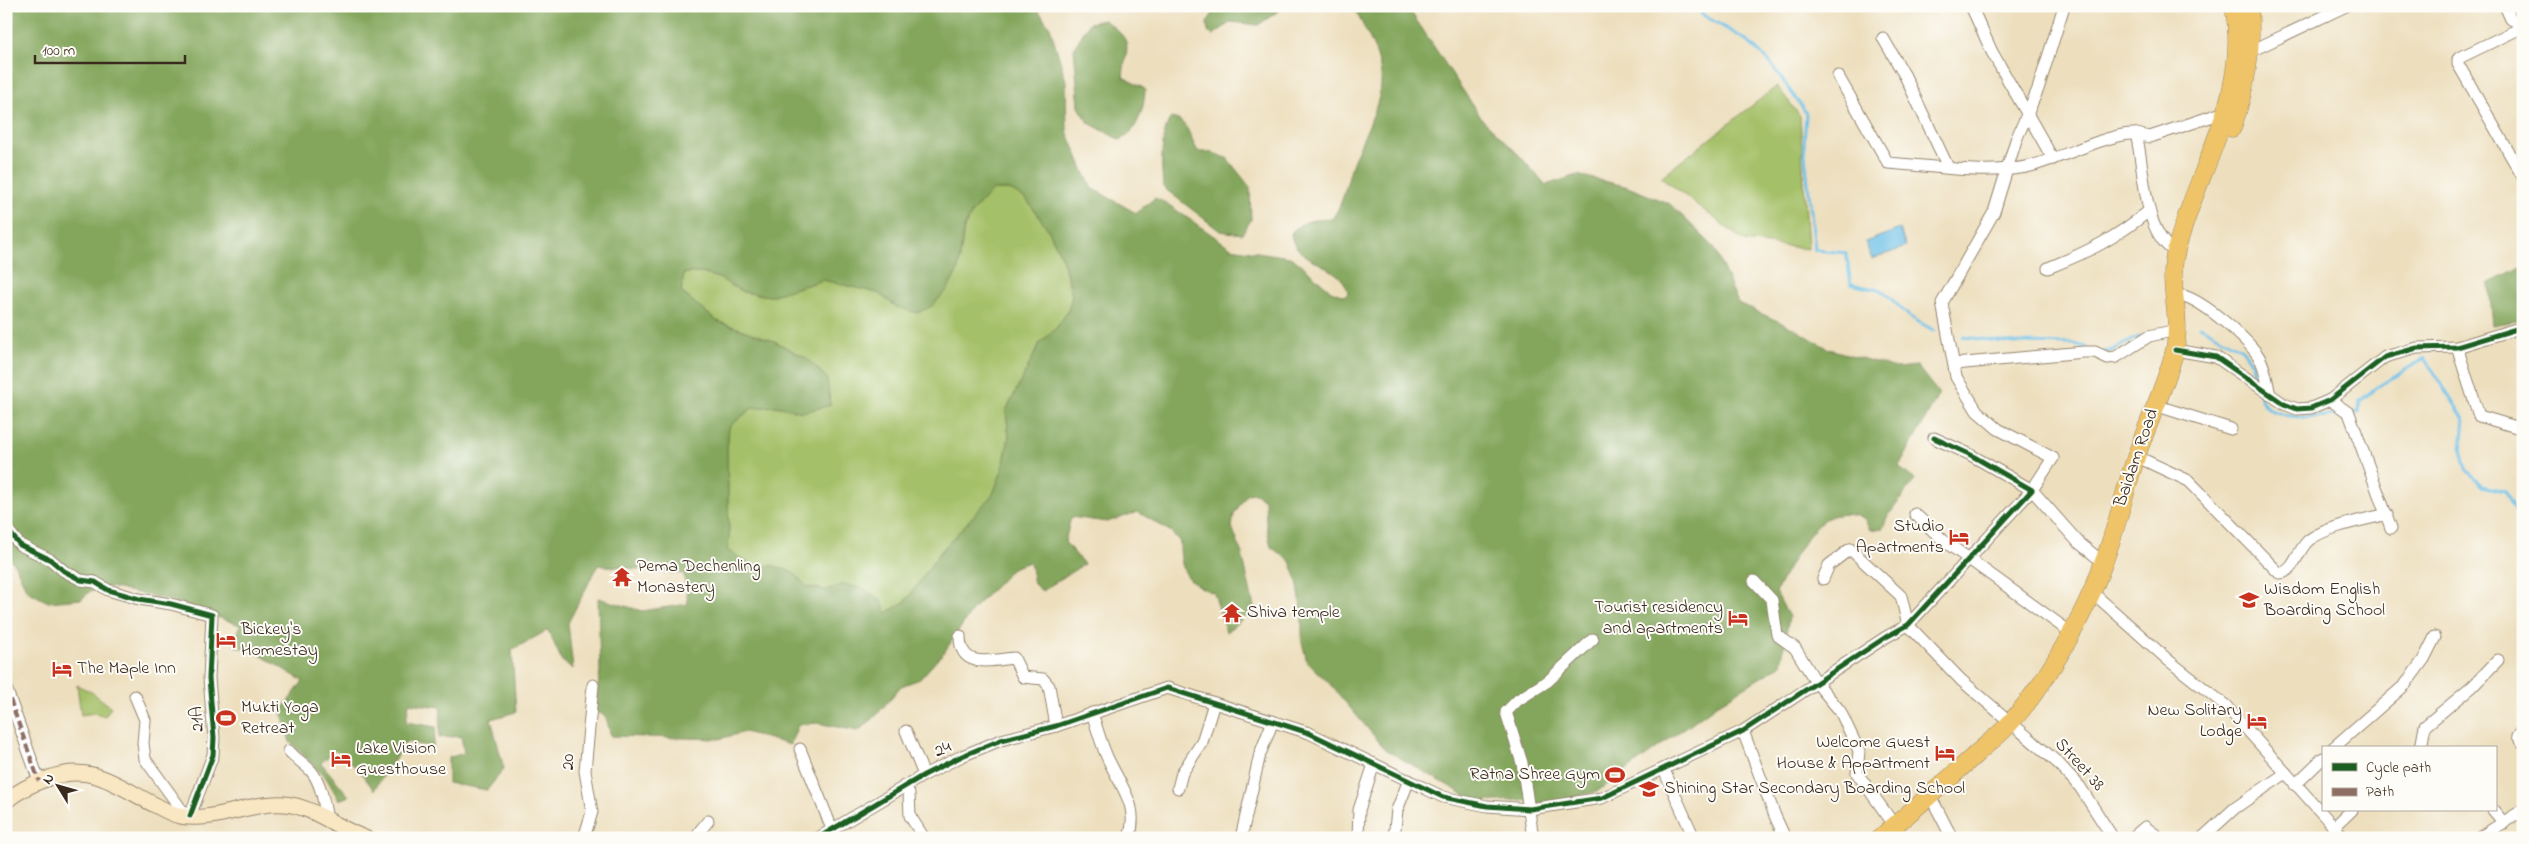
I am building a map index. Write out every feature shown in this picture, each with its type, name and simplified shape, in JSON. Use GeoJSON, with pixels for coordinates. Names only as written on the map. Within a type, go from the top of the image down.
{"type":"FeatureCollection","features":[{"type":"Feature","properties":{"kind":"main road","name":"Baidam Road"},"geometry":{"type":"LineString","coordinates":[[1880,838],[1896,832],[1935,805],[2014,726],[2055,677],[2095,595],[2111,567],[2144,460],[2164,408],[2180,350],[2172,279],[2176,252],[2225,112],[2236,71],[2239,48],[2234,6]]}},
{"type":"Feature","properties":{"kind":"main road","name":"Baidam Road"},"geometry":{"type":"LineString","coordinates":[[1896,832],[2014,726],[2039,687],[2070,632],[2095,595],[2136,457],[2188,330],[2182,278],[2186,254],[2240,103],[2251,51],[2249,6]]}},
{"type":"Feature","properties":{"kind":"main road"},"geometry":{"type":"LineString","coordinates":[[6,801],[39,781],[64,773],[81,771],[109,780],[165,810],[188,816],[203,816],[279,804],[298,806],[366,838]]}},
{"type":"Feature","properties":{"kind":"street"},"geometry":{"type":"LineString","coordinates":[[1971,6],[1992,52],[2053,159]]}},
{"type":"Feature","properties":{"kind":"street"},"geometry":{"type":"LineString","coordinates":[[2064,6],[2038,89],[2016,140],[2009,170],[1994,212],[1942,303],[1955,364],[2084,352],[2095,352],[2108,358],[2116,357],[2149,336],[2177,330]]}},
{"type":"Feature","properties":{"kind":"street"},"geometry":{"type":"LineString","coordinates":[[2251,51],[2346,6]]}},
{"type":"Feature","properties":{"kind":"street"},"geometry":{"type":"LineString","coordinates":[[2505,6],[2510,19],[2523,26]]}},
{"type":"Feature","properties":{"kind":"street"},"geometry":{"type":"LineString","coordinates":[[2523,26],[2458,59],[2458,64],[2523,177]]}},
{"type":"Feature","properties":{"kind":"street"},"geometry":{"type":"LineString","coordinates":[[1883,38],[1905,76],[1948,167]]}},
{"type":"Feature","properties":{"kind":"street"},"geometry":{"type":"LineString","coordinates":[[1838,76],[1888,163],[1984,171],[2009,170],[2053,159],[2125,133],[2150,137],[2225,112]]}},
{"type":"Feature","properties":{"kind":"street"},"geometry":{"type":"LineString","coordinates":[[2136,134],[2142,156],[2149,211],[2164,244],[2176,252]]}},
{"type":"Feature","properties":{"kind":"street"},"geometry":{"type":"LineString","coordinates":[[2048,268],[2092,251],[2122,232],[2149,211]]}},
{"type":"Feature","properties":{"kind":"street"},"geometry":{"type":"LineString","coordinates":[[2184,296],[2194,298],[2228,325],[2260,357],[2270,395]]}},
{"type":"Feature","properties":{"kind":"street"},"geometry":{"type":"LineString","coordinates":[[2180,350],[2216,357],[2284,404],[2298,409],[2311,408],[2330,400],[2384,356],[2417,348],[2457,347],[2523,327]]}},
{"type":"Feature","properties":{"kind":"street"},"geometry":{"type":"LineString","coordinates":[[2457,347],[2479,416],[2523,429]]}},
{"type":"Feature","properties":{"kind":"street","name":"24"},"geometry":{"type":"LineString","coordinates":[[818,838],[924,775],[1001,740],[1056,726],[1167,688],[1309,733],[1443,797],[1486,806],[1530,809],[1602,798],[1743,731],[1886,637],[1908,625],[2032,490],[2053,458],[1998,429],[1976,411],[1956,377],[1955,364]]}},
{"type":"Feature","properties":{"kind":"street"},"geometry":{"type":"LineString","coordinates":[[2330,400],[2349,413],[2391,528]]}},
{"type":"Feature","properties":{"kind":"street"},"geometry":{"type":"LineString","coordinates":[[2164,408],[2231,429]]}},
{"type":"Feature","properties":{"kind":"street"},"geometry":{"type":"LineString","coordinates":[[1934,438],[1970,454],[2032,490],[2078,542],[2104,563]]}},
{"type":"Feature","properties":{"kind":"street"},"geometry":{"type":"LineString","coordinates":[[2144,460],[2189,481],[2279,573],[2288,570],[2307,541],[2342,526],[2387,514]]}},
{"type":"Feature","properties":{"kind":"street"},"geometry":{"type":"LineString","coordinates":[[1915,514],[1944,541],[2070,632]]}},
{"type":"Feature","properties":{"kind":"street","name":"21A"},"geometry":{"type":"LineString","coordinates":[[6,528],[20,545],[51,560],[64,571],[81,580],[95,582],[108,590],[139,599],[171,604],[212,615],[209,678],[214,738],[213,755],[188,816]]}},
{"type":"Feature","properties":{"kind":"street"},"geometry":{"type":"LineString","coordinates":[[1823,579],[1829,565],[1850,549],[1901,596],[1908,625]]}},
{"type":"Feature","properties":{"kind":"street"},"geometry":{"type":"LineString","coordinates":[[1754,581],[1772,600],[1777,635],[1795,648],[1816,682],[1840,711],[1859,751],[1857,773],[1896,832]]}},
{"type":"Feature","properties":{"kind":"street"},"geometry":{"type":"LineString","coordinates":[[2095,595],[2168,660],[2225,705],[2333,828],[2344,838]]}},
{"type":"Feature","properties":{"kind":"street","name":"Street 38"},"geometry":{"type":"LineString","coordinates":[[1908,625],[1960,680],[2058,763],[2080,787],[2113,838]]}},
{"type":"Feature","properties":{"kind":"street"},"geometry":{"type":"LineString","coordinates":[[960,636],[960,647],[963,653],[975,660],[983,662],[1014,658],[1023,677],[1043,679],[1049,686],[1056,726]]}},
{"type":"Feature","properties":{"kind":"street"},"geometry":{"type":"LineString","coordinates":[[2335,746],[2405,685],[2424,659],[2435,637]]}},
{"type":"Feature","properties":{"kind":"street"},"geometry":{"type":"LineString","coordinates":[[1533,838],[1522,763],[1506,712],[1518,700],[1548,681],[1593,640]]}},
{"type":"Feature","properties":{"kind":"street"},"geometry":{"type":"LineString","coordinates":[[2421,746],[2425,726],[2472,687],[2498,660]]}},
{"type":"Feature","properties":{"kind":"street","name":"20"},"geometry":{"type":"LineString","coordinates":[[584,838],[592,812],[585,771],[593,685]]}},
{"type":"Feature","properties":{"kind":"street"},"geometry":{"type":"LineString","coordinates":[[6,688],[39,781]]}},
{"type":"Feature","properties":{"kind":"street"},"geometry":{"type":"LineString","coordinates":[[135,696],[145,720],[143,743],[146,759],[188,816]]}},
{"type":"Feature","properties":{"kind":"street"},"geometry":{"type":"LineString","coordinates":[[1178,788],[1182,773],[1202,742],[1214,703]]}},
{"type":"Feature","properties":{"kind":"street"},"geometry":{"type":"LineString","coordinates":[[1092,713],[1110,764],[1129,797],[1133,819],[1129,838]]}},
{"type":"Feature","properties":{"kind":"street"},"geometry":{"type":"LineString","coordinates":[[1241,838],[1260,754],[1273,721]]}},
{"type":"Feature","properties":{"kind":"street"},"geometry":{"type":"LineString","coordinates":[[2523,729],[2518,736],[2523,743]]}},
{"type":"Feature","properties":{"kind":"street"},"geometry":{"type":"LineString","coordinates":[[906,731],[924,775]]}},
{"type":"Feature","properties":{"kind":"street"},"geometry":{"type":"LineString","coordinates":[[1743,731],[1774,816],[1785,838]]}},
{"type":"Feature","properties":{"kind":"street"},"geometry":{"type":"LineString","coordinates":[[800,749],[832,829]]}},
{"type":"Feature","properties":{"kind":"street"},"geometry":{"type":"LineString","coordinates":[[289,751],[311,771],[318,782],[328,820]]}},
{"type":"Feature","properties":{"kind":"street"},"geometry":{"type":"LineString","coordinates":[[2295,785],[2322,759]]}},
{"type":"Feature","properties":{"kind":"street"},"geometry":{"type":"LineString","coordinates":[[1358,838],[1359,810],[1374,764]]}},
{"type":"Feature","properties":{"kind":"street"},"geometry":{"type":"LineString","coordinates":[[1664,770],[1694,838]]}},
{"type":"Feature","properties":{"kind":"street"},"geometry":{"type":"LineString","coordinates":[[2202,838],[2235,808],[2286,773]]}},
{"type":"Feature","properties":{"kind":"street"},"geometry":{"type":"LineString","coordinates":[[1394,838],[1397,810],[1409,780]]}},
{"type":"Feature","properties":{"kind":"street"},"geometry":{"type":"LineString","coordinates":[[904,786],[909,793],[910,816],[924,838]]}},
{"type":"Feature","properties":{"kind":"street"},"geometry":{"type":"LineString","coordinates":[[1935,805],[1952,838]]}},
{"type":"Feature","properties":{"kind":"street"},"geometry":{"type":"LineString","coordinates":[[2479,838],[2492,835],[2504,823],[2523,810]]}},
{"type":"Feature","properties":{"kind":"street"},"geometry":{"type":"LineString","coordinates":[[2333,828],[2350,812]]}},
{"type":"Feature","properties":{"kind":"street"},"geometry":{"type":"LineString","coordinates":[[2495,812],[2504,823]]}},
{"type":"Feature","properties":{"kind":"street"},"geometry":{"type":"LineString","coordinates":[[701,838],[699,832],[708,821]]}},
{"type":"Feature","properties":{"kind":"street"},"geometry":{"type":"LineString","coordinates":[[2132,838],[2145,827],[2160,838]]}},
{"type":"Feature","properties":{"kind":"green space"},"geometry":{"type":"Polygon","coordinates":[[[6,6],[1035,6],[1050,27],[1066,81],[1067,131],[1092,188],[1136,213],[1155,198],[1166,203],[1231,248],[1290,257],[1302,265],[1331,291],[1344,296],[1348,292],[1344,282],[1337,274],[1300,251],[1294,243],[1291,233],[1305,223],[1315,220],[1332,219],[1342,200],[1352,165],[1376,108],[1381,85],[1381,74],[1377,56],[1353,6],[1407,6],[1482,119],[1546,185],[1577,175],[1625,186],[1670,204],[1714,247],[1738,303],[1793,328],[1829,349],[1896,368],[1917,366],[1939,394],[1899,467],[1915,480],[1887,517],[1883,528],[1870,530],[1864,518],[1855,515],[1845,514],[1831,517],[1819,524],[1812,532],[1791,563],[1776,592],[1789,617],[1781,665],[1719,703],[1598,791],[1546,804],[1521,800],[1477,802],[1386,750],[1329,683],[1307,662],[1302,642],[1302,612],[1297,580],[1290,561],[1271,547],[1266,523],[1265,501],[1255,493],[1247,494],[1234,514],[1232,527],[1242,554],[1256,616],[1249,614],[1226,632],[1214,593],[1197,585],[1186,575],[1181,561],[1180,542],[1170,531],[1138,512],[1107,522],[1071,517],[1065,542],[1084,564],[1042,591],[1034,584],[1030,562],[1014,567],[973,609],[945,651],[920,679],[901,686],[875,717],[858,731],[817,723],[798,725],[790,745],[745,732],[719,739],[611,736],[606,717],[595,710],[600,671],[598,598],[642,611],[688,604],[684,574],[598,565],[568,623],[573,669],[562,661],[548,630],[512,650],[516,712],[491,719],[504,769],[487,790],[448,783],[448,758],[464,753],[461,736],[439,738],[441,707],[409,703],[406,722],[436,727],[433,747],[406,742],[374,790],[358,769],[335,750],[321,763],[349,796],[339,800],[327,779],[290,742],[281,711],[303,681],[257,653],[235,646],[240,625],[169,600],[110,587],[90,591],[82,599],[48,602],[27,591],[14,563],[6,556],[6,6]],[[993,190],[973,211],[964,228],[958,270],[948,289],[932,306],[917,313],[897,307],[878,293],[823,280],[770,296],[743,292],[719,278],[702,273],[684,273],[681,292],[717,321],[774,341],[806,358],[827,378],[830,405],[803,412],[776,406],[752,408],[729,427],[727,451],[729,537],[727,550],[753,566],[774,566],[793,572],[807,587],[826,590],[844,584],[864,589],[881,600],[886,613],[906,601],[939,554],[993,494],[1003,468],[1009,437],[1006,411],[1040,343],[1057,327],[1068,311],[1072,296],[1062,258],[1048,229],[1026,199],[1010,190],[993,190]]]}},
{"type":"Feature","properties":{"kind":"green space"},"geometry":{"type":"Polygon","coordinates":[[[1217,6],[1286,6],[1258,25],[1231,22],[1213,35],[1208,32],[1207,23],[1217,6]]]}},
{"type":"Feature","properties":{"kind":"green space"},"geometry":{"type":"Polygon","coordinates":[[[1104,20],[1121,34],[1127,45],[1123,77],[1145,89],[1139,119],[1131,132],[1120,140],[1089,123],[1079,107],[1074,48],[1089,23],[1104,20]]]}},
{"type":"Feature","properties":{"kind":"green space"},"geometry":{"type":"Polygon","coordinates":[[[1777,86],[1800,116],[1808,249],[1744,241],[1661,177],[1777,86]]]}},
{"type":"Feature","properties":{"kind":"green space"},"geometry":{"type":"Polygon","coordinates":[[[1171,118],[1186,127],[1199,152],[1210,152],[1227,158],[1250,187],[1251,220],[1242,234],[1220,231],[1164,188],[1162,173],[1163,141],[1171,118]]]}},
{"type":"Feature","properties":{"kind":"green space"},"geometry":{"type":"Polygon","coordinates":[[[992,190],[1010,190],[1026,199],[1048,229],[1062,258],[1072,296],[1068,311],[1057,327],[1040,343],[1006,411],[1009,437],[1003,468],[993,494],[939,554],[906,601],[886,614],[844,584],[826,590],[807,587],[793,572],[774,566],[753,566],[726,550],[729,537],[727,451],[729,427],[752,408],[776,406],[803,412],[830,405],[827,378],[806,358],[774,341],[717,321],[681,292],[684,273],[702,273],[719,278],[743,292],[770,296],[823,280],[878,293],[897,307],[932,306],[948,289],[958,270],[964,228],[973,211],[992,190]]]}},
{"type":"Feature","properties":{"kind":"green space"},"geometry":{"type":"Polygon","coordinates":[[[2523,266],[2523,320],[2493,325],[2489,284],[2523,266]]]}},
{"type":"Feature","properties":{"kind":"green space"},"geometry":{"type":"Polygon","coordinates":[[[77,685],[93,693],[111,707],[105,716],[94,713],[81,715],[77,685]]]}},
{"type":"Feature","properties":{"kind":"water"},"geometry":{"type":"Polygon","coordinates":[[[1900,229],[1906,247],[1872,259],[1865,242],[1900,229]]]}},
{"type":"Feature","properties":{"kind":"waterway"},"geometry":{"type":"LineString","coordinates":[[1696,6],[1703,15],[1746,40],[1769,61],[1806,113],[1804,146],[1815,250],[1846,253],[1851,284],[1883,291],[1910,317],[1935,331]]}},
{"type":"Feature","properties":{"kind":"waterway"},"geometry":{"type":"LineString","coordinates":[[2200,326],[2242,349],[2252,363],[2255,380]]}},
{"type":"Feature","properties":{"kind":"waterway"},"geometry":{"type":"LineString","coordinates":[[2105,351],[2108,352],[2140,336]]}},
{"type":"Feature","properties":{"kind":"waterway"},"geometry":{"type":"LineString","coordinates":[[1963,337],[2015,343],[2073,344],[2086,347]]}},
{"type":"Feature","properties":{"kind":"waterway"},"geometry":{"type":"LineString","coordinates":[[2352,413],[2359,412],[2360,401],[2377,387],[2425,358],[2464,419],[2461,449],[2466,469],[2482,486],[2505,491],[2523,523]]}},
{"type":"Feature","properties":{"kind":"waterway"},"geometry":{"type":"LineString","coordinates":[[2260,392],[2260,399],[2265,405],[2287,416],[2307,417],[2343,414]]}},
{"type":"Feature","properties":{"kind":"marked path"},"geometry":{"type":"LineString","coordinates":[[6,688],[39,781]]}},
{"type":"Feature","properties":{"kind":"cycle path"},"geometry":{"type":"LineString","coordinates":[[2175,350],[2216,357],[2284,404],[2297,409],[2311,408],[2330,400],[2385,357],[2417,348],[2457,347],[2523,327]]}},
{"type":"Feature","properties":{"kind":"cycle path"},"geometry":{"type":"LineString","coordinates":[[818,838],[924,775],[962,756],[1001,740],[1056,726],[1167,688],[1309,733],[1443,797],[1487,806],[1530,809],[1602,798],[1743,731],[1886,637],[1908,625],[2032,490],[1969,454],[1934,438]]}},
{"type":"Feature","properties":{"kind":"cycle path"},"geometry":{"type":"LineString","coordinates":[[6,528],[20,545],[51,560],[64,571],[81,580],[95,582],[108,590],[139,599],[171,604],[212,615],[209,678],[214,738],[213,755],[190,816]]}},
{"type":"Feature","properties":{"kind":"place","name":"Studio Apartments"},"geometry":{"type":"Point","coordinates":[1959,537]}},
{"type":"Feature","properties":{"kind":"place","name":"Pema Dechenling Monastery"},"geometry":{"type":"Point","coordinates":[622,577]}},
{"type":"Feature","properties":{"kind":"place","name":"Wisdom English Boarding School"},"geometry":{"type":"Point","coordinates":[2249,600]}},
{"type":"Feature","properties":{"kind":"place","name":"Shiva temple"},"geometry":{"type":"Point","coordinates":[1232,613]}},
{"type":"Feature","properties":{"kind":"place","name":"Tourist residency and apartments"},"geometry":{"type":"Point","coordinates":[1738,618]}},
{"type":"Feature","properties":{"kind":"place","name":"Bickey's Homestay"},"geometry":{"type":"Point","coordinates":[226,640]}},
{"type":"Feature","properties":{"kind":"place","name":"The Maple Inn"},"geometry":{"type":"Point","coordinates":[62,669]}},
{"type":"Feature","properties":{"kind":"place","name":"Mukti Yoga Retreat"},"geometry":{"type":"Point","coordinates":[226,718]}},
{"type":"Feature","properties":{"kind":"place","name":"New Solitary Lodge"},"geometry":{"type":"Point","coordinates":[2257,721]}},
{"type":"Feature","properties":{"kind":"place","name":"Welcome Guest House & Appartment"},"geometry":{"type":"Point","coordinates":[1945,753]}},
{"type":"Feature","properties":{"kind":"place","name":"Lake Vision Guesthouse"},"geometry":{"type":"Point","coordinates":[341,759]}},
{"type":"Feature","properties":{"kind":"place","name":"Ratna Shree Gym"},"geometry":{"type":"Point","coordinates":[1615,775]}},
{"type":"Feature","properties":{"kind":"place","name":"Shining Star Secondary Boarding School"},"geometry":{"type":"Point","coordinates":[1649,789]}}]}
